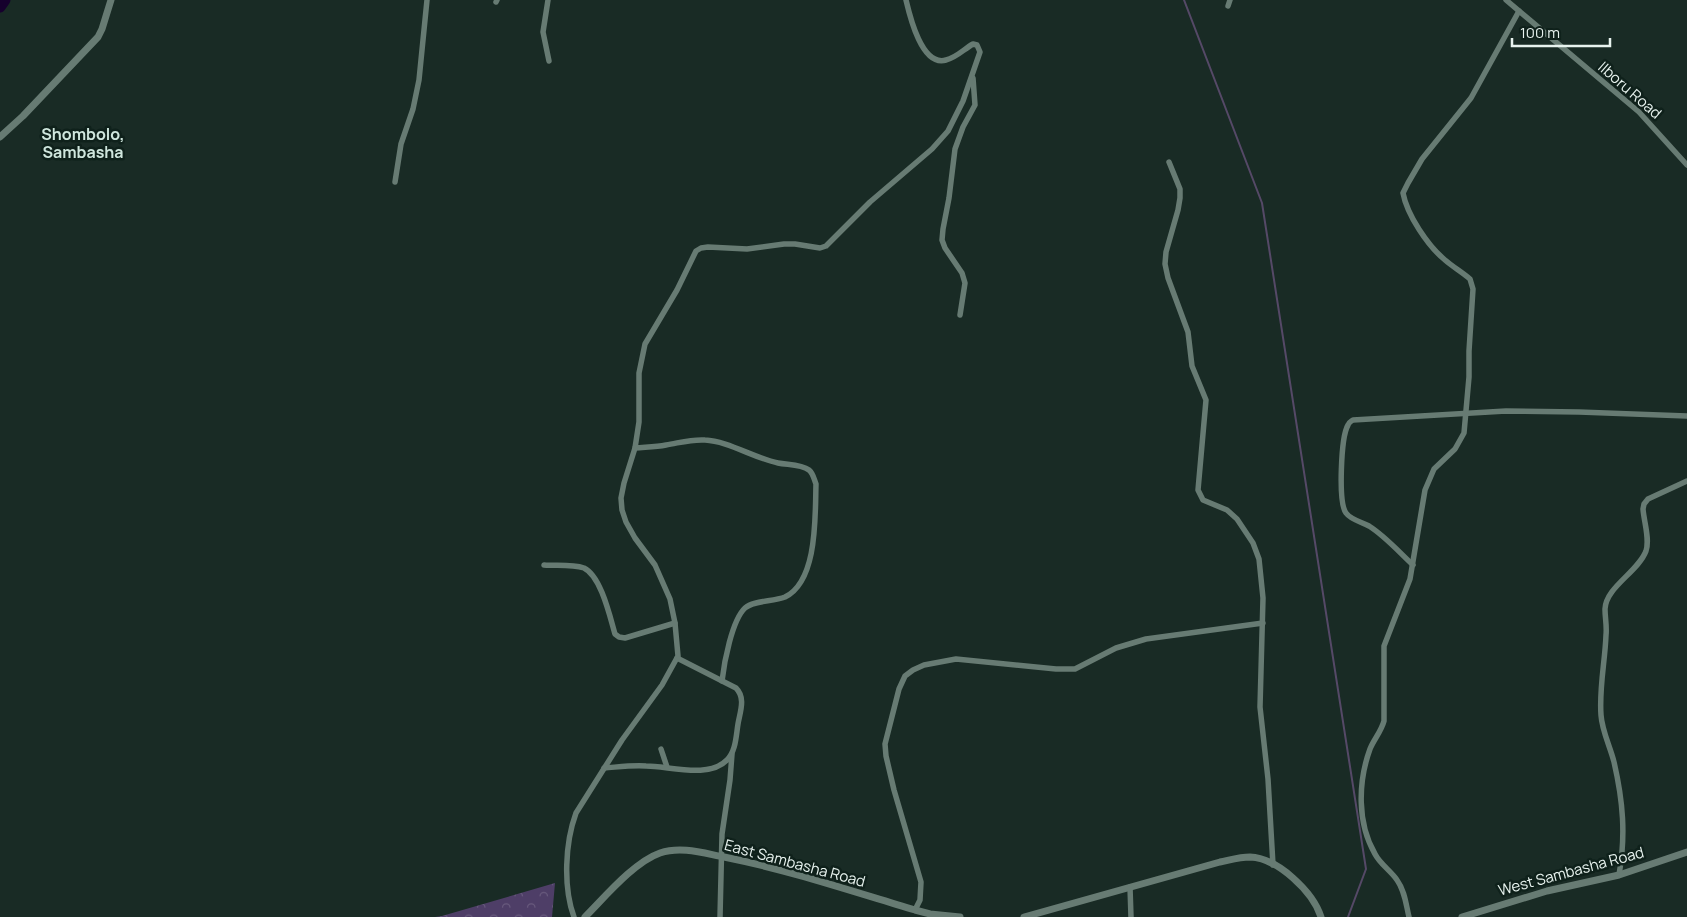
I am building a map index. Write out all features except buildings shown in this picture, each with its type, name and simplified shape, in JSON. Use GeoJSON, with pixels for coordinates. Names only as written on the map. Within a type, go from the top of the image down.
{"type":"FeatureCollection","features":[{"type":"Feature","properties":{"kind":"street"},"geometry":{"type":"LineString","coordinates":[[0,137],[23,116],[98,36],[111,0]]}},
{"type":"Feature","properties":{"kind":"street"},"geometry":{"type":"LineString","coordinates":[[395,182],[401,144],[413,108],[419,80],[427,0]]}},
{"type":"Feature","properties":{"kind":"street"},"geometry":{"type":"LineString","coordinates":[[548,0],[543,32],[549,61]]}},
{"type":"Feature","properties":{"kind":"street"},"geometry":{"type":"LineString","coordinates":[[574,917],[567,885],[568,847],[572,824],[580,806],[604,768],[662,685],[677,658],[678,649],[675,623],[670,599],[655,564],[635,538],[622,510],[621,498],[635,448],[639,422],[639,373],[645,344],[677,290],[696,251],[708,247],[746,249],[784,244],[820,248],[826,246],[870,202],[940,140],[953,123],[973,76],[980,52],[977,44],[973,44],[944,61],[932,58],[914,29],[906,0]]}},
{"type":"Feature","properties":{"kind":"street","name":"Ilboru Road"},"geometry":{"type":"LineString","coordinates":[[1506,0],[1639,112],[1687,165]]}},
{"type":"Feature","properties":{"kind":"street"},"geometry":{"type":"LineString","coordinates":[[1409,917],[1403,892],[1397,880],[1375,855],[1368,840],[1363,823],[1361,797],[1367,758],[1382,730],[1384,722],[1384,646],[1406,590],[1413,565],[1420,514],[1428,482],[1435,467],[1460,442],[1464,434],[1467,413],[1472,283],[1466,275],[1446,261],[1428,242],[1408,209],[1403,194],[1422,159],[1471,98],[1519,12]]}},
{"type":"Feature","properties":{"kind":"street"},"geometry":{"type":"LineString","coordinates":[[960,316],[965,289],[964,278],[945,248],[943,235],[955,149],[963,127],[975,106],[973,76]]}},
{"type":"Feature","properties":{"kind":"street"},"geometry":{"type":"LineString","coordinates":[[1169,162],[1180,189],[1180,198],[1166,252],[1165,264],[1168,278],[1188,332],[1192,366],[1206,400],[1198,490],[1203,500],[1228,510],[1237,519],[1253,543],[1259,559],[1262,579],[1263,623],[1260,707],[1268,779],[1273,865]]}},
{"type":"Feature","properties":{"kind":"street"},"geometry":{"type":"LineString","coordinates":[[1413,565],[1378,533],[1369,526],[1348,516],[1344,510],[1341,490],[1343,440],[1350,421],[1355,419],[1506,411],[1687,416]]}},
{"type":"Feature","properties":{"kind":"street"},"geometry":{"type":"LineString","coordinates":[[635,448],[654,447],[689,440],[706,440],[721,443],[780,464],[801,466],[809,470],[813,475],[816,484],[813,545],[812,556],[806,573],[797,587],[787,596],[751,605],[742,612],[734,627],[722,681]]}},
{"type":"Feature","properties":{"kind":"street"},"geometry":{"type":"LineString","coordinates":[[1619,875],[1624,829],[1621,797],[1614,762],[1600,714],[1606,636],[1605,608],[1607,600],[1633,569],[1646,549],[1644,504],[1648,499],[1687,481]]}},
{"type":"Feature","properties":{"kind":"street"},"geometry":{"type":"LineString","coordinates":[[544,566],[584,568],[592,574],[606,604],[615,634],[619,638],[625,638],[675,623]]}},
{"type":"Feature","properties":{"kind":"street"},"geometry":{"type":"LineString","coordinates":[[915,910],[920,900],[921,882],[894,790],[885,744],[899,689],[905,676],[924,664],[956,659],[1056,670],[1075,669],[1116,648],[1146,639],[1263,623]]}},
{"type":"Feature","properties":{"kind":"street"},"geometry":{"type":"LineString","coordinates":[[677,658],[738,690],[742,700],[732,754],[722,834],[720,917]]}},
{"type":"Feature","properties":{"kind":"street"},"geometry":{"type":"LineString","coordinates":[[661,749],[667,767]]}},
{"type":"Feature","properties":{"kind":"street"},"geometry":{"type":"LineString","coordinates":[[604,768],[646,766],[707,770],[723,764],[732,754]]}},
{"type":"Feature","properties":{"kind":"street","name":"East Sambasha Road"},"geometry":{"type":"LineString","coordinates":[[585,917],[629,874],[648,859],[660,853],[680,850],[759,864],[915,910],[929,916],[960,917]]}},
{"type":"Feature","properties":{"kind":"street","name":"West Sambasha Road"},"geometry":{"type":"LineString","coordinates":[[1462,917],[1548,891],[1619,875],[1687,852]]}},
{"type":"Feature","properties":{"kind":"street"},"geometry":{"type":"LineString","coordinates":[[1024,917],[1235,859],[1250,858],[1273,865],[1293,879],[1309,894],[1316,904],[1321,917]]}},
{"type":"Feature","properties":{"kind":"street"},"geometry":{"type":"LineString","coordinates":[[1130,887],[1131,917]]}},
{"type":"Feature","properties":{"kind":"green space"},"geometry":{"type":"Polygon","coordinates":[[[555,883],[552,917],[435,917],[442,916],[555,883]]]}},
{"type":"Feature","properties":{"kind":"waterway"},"geometry":{"type":"LineString","coordinates":[[0,7],[5,0]]}},
{"type":"Feature","properties":{"kind":"waterway"},"geometry":{"type":"LineString","coordinates":[[1184,0],[1262,203],[1366,869],[1348,917]]}},
{"type":"Feature","properties":{"kind":"district","name":"Shombolo, Sambasha"},"geometry":{"type":"Point","coordinates":[83,143]}}]}
